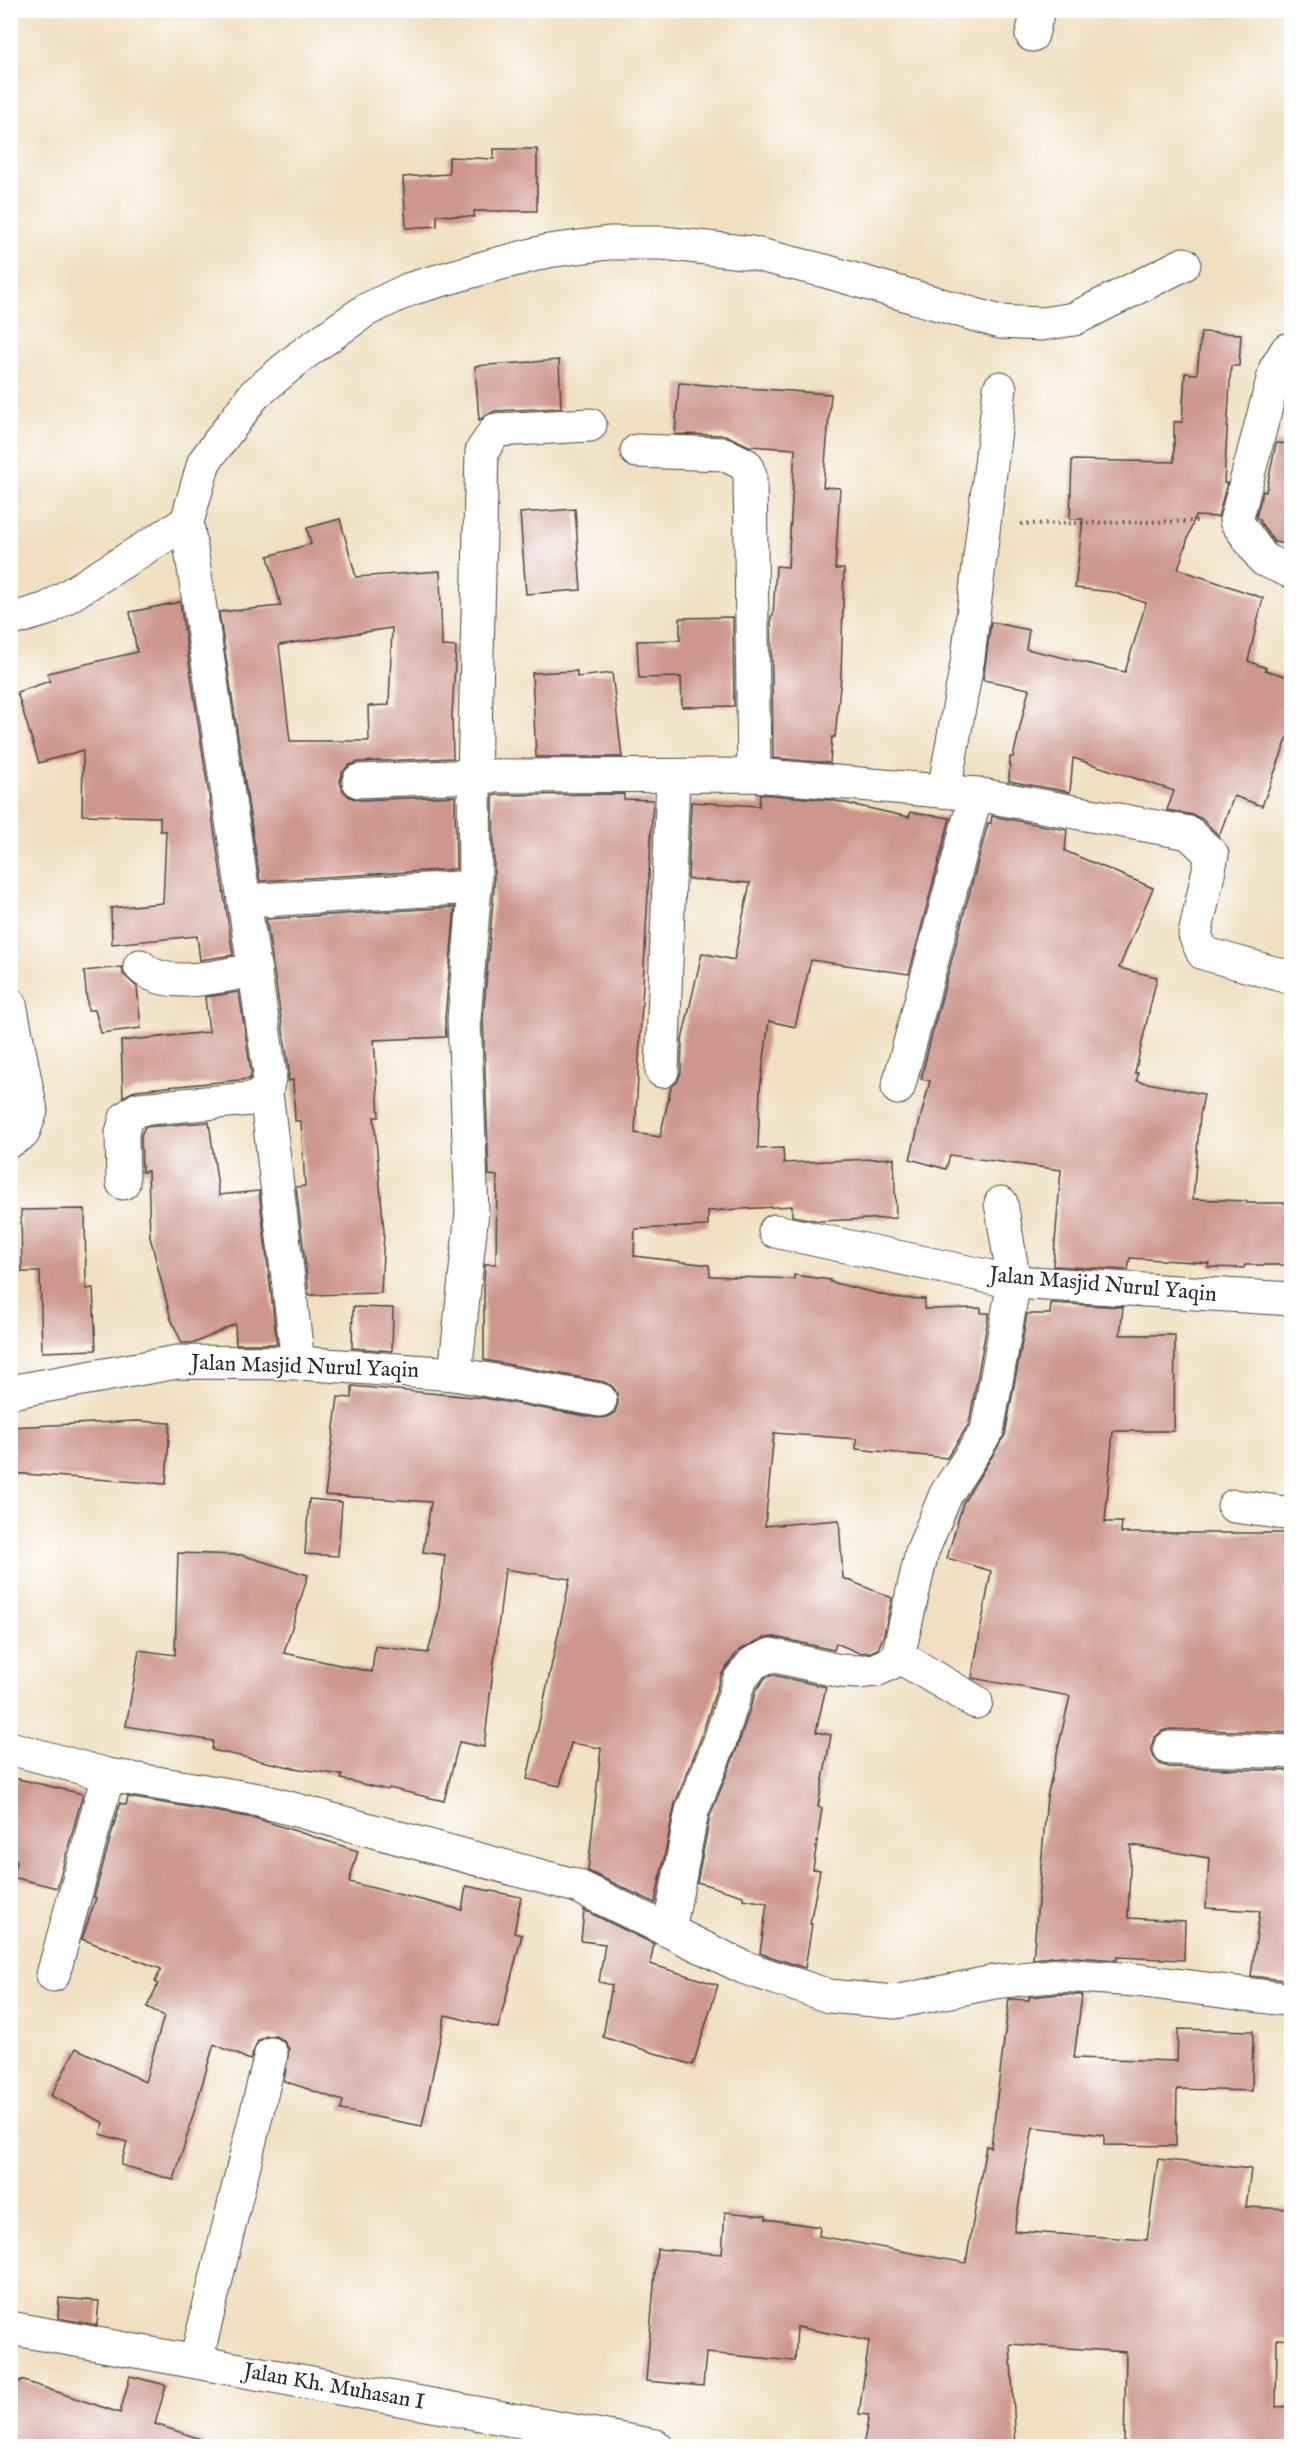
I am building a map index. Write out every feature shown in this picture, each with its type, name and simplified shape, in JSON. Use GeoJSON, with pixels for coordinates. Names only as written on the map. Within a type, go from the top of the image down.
{"type":"FeatureCollection","features":[{"type":"Feature","properties":{"kind":"street"},"geometry":{"type":"LineString","coordinates":[[298,1362],[266,1092],[270,1073],[187,522],[204,462],[254,395],[302,355],[366,310],[410,289],[548,251],[609,243],[663,243],[751,254],[834,274],[1000,322],[1042,324],[1074,319],[1184,264]]}},
{"type":"Feature","properties":{"kind":"street"},"geometry":{"type":"LineString","coordinates":[[1292,350],[1287,350],[1276,368],[1236,521],[1264,560],[1292,572]]}},
{"type":"Feature","properties":{"kind":"street"},"geometry":{"type":"LineString","coordinates":[[944,791],[968,658],[1000,388]]}},
{"type":"Feature","properties":{"kind":"street"},"geometry":{"type":"LineString","coordinates":[[455,1374],[472,1212],[464,1019],[475,887],[474,776],[482,451],[496,430],[590,425]]}},
{"type":"Feature","properties":{"kind":"street"},"geometry":{"type":"LineString","coordinates":[[637,451],[724,454],[746,465],[750,476],[754,775]]}},
{"type":"Feature","properties":{"kind":"street"},"geometry":{"type":"LineString","coordinates":[[10,620],[46,609],[187,522]]}},
{"type":"Feature","properties":{"kind":"street"},"geometry":{"type":"LineString","coordinates":[[359,781],[474,776],[754,775],[976,794],[1189,833],[1212,855],[1195,934],[1203,953],[1292,978]]}},
{"type":"Feature","properties":{"kind":"street"},"geometry":{"type":"LineString","coordinates":[[662,1071],[673,776]]}},
{"type":"Feature","properties":{"kind":"street"},"geometry":{"type":"LineString","coordinates":[[898,1088],[976,794]]}},
{"type":"Feature","properties":{"kind":"street"},"geometry":{"type":"LineString","coordinates":[[245,901],[475,887]]}},
{"type":"Feature","properties":{"kind":"street"},"geometry":{"type":"LineString","coordinates":[[140,966],[153,977],[171,980],[255,970]]}},
{"type":"Feature","properties":{"kind":"street"},"geometry":{"type":"LineString","coordinates":[[10,1004],[31,1112],[23,1132],[10,1141]]}},
{"type":"Feature","properties":{"kind":"street"},"geometry":{"type":"LineString","coordinates":[[123,1183],[122,1132],[126,1118],[138,1109],[251,1098],[266,1092]]}},
{"type":"Feature","properties":{"kind":"street"},"geometry":{"type":"LineString","coordinates":[[669,1931],[692,1811],[740,1681],[753,1663],[771,1655],[840,1671],[856,1672],[876,1670],[889,1664],[898,1656],[922,1552],[946,1494],[987,1431],[1014,1282],[1002,1203]]}},
{"type":"Feature","properties":{"kind":"street","name":"Jalan Masjid Nurul Yaqin"},"geometry":{"type":"LineString","coordinates":[[775,1230],[1014,1282],[1292,1299]]}},
{"type":"Feature","properties":{"kind":"street","name":"Jalan Masjid Nurul Yaqin"},"geometry":{"type":"LineString","coordinates":[[10,1392],[177,1362],[298,1362],[455,1374],[600,1400]]}},
{"type":"Feature","properties":{"kind":"street"},"geometry":{"type":"LineString","coordinates":[[1234,1506],[1292,1514]]}},
{"type":"Feature","properties":{"kind":"street"},"geometry":{"type":"LineString","coordinates":[[898,1656],[976,1702]]}},
{"type":"Feature","properties":{"kind":"street"},"geometry":{"type":"LineString","coordinates":[[10,1748],[108,1775],[259,1800],[577,1886],[743,1967],[829,1996],[895,2002],[994,1982],[1060,1975],[1136,1980],[1292,2000]]}},
{"type":"Feature","properties":{"kind":"street"},"geometry":{"type":"LineString","coordinates":[[1170,1748],[1292,1752]]}},
{"type":"Feature","properties":{"kind":"street"},"geometry":{"type":"LineString","coordinates":[[53,1975],[108,1775]]}},
{"type":"Feature","properties":{"kind":"street"},"geometry":{"type":"LineString","coordinates":[[196,2361],[271,2054]]}},
{"type":"Feature","properties":{"kind":"street","name":"Jalan Kh. Muhasan I"},"geometry":{"type":"LineString","coordinates":[[10,2328],[196,2361],[577,2439],[656,2446]]}},
{"type":"Feature","properties":{"kind":"path"},"geometry":{"type":"LineString","coordinates":[[985,526],[1236,521]]}},
{"type":"Feature","properties":{"kind":"building"},"geometry":{"type":"Polygon","coordinates":[[[494,149],[537,149],[537,211],[474,211],[474,217],[437,215],[437,226],[406,228],[403,177],[449,174],[449,157],[494,159],[494,149]]]}},
{"type":"Feature","properties":{"kind":"building"},"geometry":{"type":"Polygon","coordinates":[[[1201,332],[1241,334],[1239,366],[1231,366],[1224,483],[1227,483],[1218,517],[1195,516],[1178,569],[1263,598],[1248,661],[1266,668],[1265,670],[1292,678],[1292,726],[1262,806],[1234,796],[1219,836],[1202,819],[1167,810],[1174,791],[1073,758],[1070,792],[1009,781],[1010,757],[1013,757],[1029,689],[983,680],[991,622],[1029,630],[1026,649],[1125,672],[1146,603],[1112,592],[1075,588],[1083,519],[1070,519],[1072,460],[1174,462],[1174,422],[1182,422],[1185,373],[1197,374],[1201,332]]]}},
{"type":"Feature","properties":{"kind":"building"},"geometry":{"type":"Polygon","coordinates":[[[559,360],[561,408],[495,411],[479,420],[475,366],[559,360]]]}},
{"type":"Feature","properties":{"kind":"building"},"geometry":{"type":"Polygon","coordinates":[[[679,383],[831,394],[823,487],[840,488],[835,569],[844,569],[841,676],[830,763],[773,758],[771,616],[773,616],[776,566],[788,567],[795,449],[749,446],[725,435],[675,434],[679,383]]]}},
{"type":"Feature","properties":{"kind":"building"},"geometry":{"type":"Polygon","coordinates":[[[1276,443],[1292,444],[1292,545],[1274,542],[1256,517],[1263,491],[1266,492],[1276,443]]]}},
{"type":"Feature","properties":{"kind":"building"},"geometry":{"type":"Polygon","coordinates":[[[575,509],[581,590],[526,594],[520,513],[575,509]]]}},
{"type":"Feature","properties":{"kind":"building"},"geometry":{"type":"Polygon","coordinates":[[[340,519],[356,577],[440,571],[442,646],[456,647],[452,714],[453,758],[358,762],[348,766],[342,773],[340,782],[343,791],[350,797],[360,800],[455,796],[456,869],[260,881],[219,612],[281,606],[268,556],[311,544],[307,528],[340,519]],[[392,628],[279,645],[290,741],[369,741],[368,706],[389,705],[392,628]]]}},
{"type":"Feature","properties":{"kind":"building"},"geometry":{"type":"Polygon","coordinates":[[[180,602],[233,955],[200,960],[197,936],[112,944],[111,908],[163,903],[166,831],[160,831],[160,817],[82,815],[83,750],[39,763],[17,692],[50,681],[48,673],[137,652],[130,612],[180,602]]]}},
{"type":"Feature","properties":{"kind":"building"},"geometry":{"type":"Polygon","coordinates":[[[733,617],[734,706],[682,707],[681,677],[639,678],[637,641],[680,640],[680,618],[733,617]]]}},
{"type":"Feature","properties":{"kind":"building"},"geometry":{"type":"Polygon","coordinates":[[[577,671],[577,677],[612,673],[622,757],[536,757],[532,673],[577,671]]]}},
{"type":"Feature","properties":{"kind":"building"},"geometry":{"type":"Polygon","coordinates":[[[624,794],[624,799],[653,800],[635,1133],[660,1137],[671,1087],[678,1081],[681,1072],[682,1040],[702,953],[734,960],[750,883],[688,879],[691,802],[759,806],[760,794],[831,800],[909,817],[910,812],[950,818],[909,974],[811,960],[795,1027],[769,1021],[760,1089],[758,1149],[783,1148],[784,1163],[894,1158],[896,1218],[819,1221],[792,1216],[792,1206],[708,1211],[708,1226],[635,1229],[634,1256],[709,1265],[710,1276],[794,1279],[794,1275],[830,1280],[830,1282],[896,1298],[925,1299],[924,1309],[981,1308],[981,1313],[989,1313],[969,1424],[947,1458],[856,1449],[857,1439],[774,1433],[765,1526],[839,1520],[843,1578],[892,1598],[884,1635],[878,1649],[871,1652],[859,1653],[836,1643],[834,1650],[775,1637],[763,1638],[738,1651],[721,1675],[701,1738],[675,1804],[655,1903],[588,1871],[601,1748],[571,1743],[560,1786],[527,1779],[570,1579],[505,1569],[484,1747],[459,1742],[444,1801],[341,1779],[342,1775],[294,1768],[212,1750],[213,1741],[126,1726],[139,1650],[175,1655],[178,1553],[241,1555],[308,1575],[284,1653],[372,1672],[375,1646],[428,1653],[438,1615],[445,1555],[423,1552],[431,1502],[325,1495],[338,1397],[352,1398],[352,1386],[484,1398],[597,1418],[607,1417],[615,1412],[618,1403],[617,1393],[612,1386],[604,1382],[484,1360],[485,1264],[496,1264],[497,1176],[489,1175],[483,1019],[494,888],[493,795],[624,794]]]}},
{"type":"Feature","properties":{"kind":"building"},"geometry":{"type":"Polygon","coordinates":[[[992,816],[1067,830],[1065,851],[1153,888],[1119,968],[1157,977],[1135,1073],[1138,1073],[1137,1081],[1204,1094],[1193,1199],[1291,1203],[1291,1265],[1245,1265],[1244,1268],[1208,1267],[1209,1263],[1130,1258],[1128,1270],[1053,1266],[1061,1170],[950,1155],[946,1169],[910,1159],[930,1081],[921,1079],[988,823],[991,823],[992,816]]]}},
{"type":"Feature","properties":{"kind":"building"},"geometry":{"type":"Polygon","coordinates":[[[455,907],[445,1018],[446,1037],[374,1040],[379,1117],[374,1117],[384,1232],[381,1293],[309,1295],[296,1187],[305,1186],[301,1121],[295,1121],[293,1080],[288,1081],[289,1070],[266,919],[455,907]]]}},
{"type":"Feature","properties":{"kind":"building"},"geometry":{"type":"Polygon","coordinates":[[[122,967],[123,974],[137,987],[141,1028],[101,1033],[95,1010],[88,1010],[84,971],[122,967]]]}},
{"type":"Feature","properties":{"kind":"building"},"geometry":{"type":"Polygon","coordinates":[[[239,992],[251,1072],[250,1079],[136,1090],[123,1097],[121,1041],[209,1032],[205,997],[239,992]]]}},
{"type":"Feature","properties":{"kind":"building"},"geometry":{"type":"Polygon","coordinates":[[[209,1122],[219,1195],[259,1191],[277,1344],[236,1344],[235,1324],[195,1343],[182,1343],[171,1319],[150,1237],[148,1171],[142,1172],[141,1135],[145,1127],[209,1122]]]}},
{"type":"Feature","properties":{"kind":"building"},"geometry":{"type":"Polygon","coordinates":[[[85,1209],[86,1289],[93,1288],[96,1350],[42,1352],[40,1272],[22,1272],[21,1210],[85,1209]]]}},
{"type":"Feature","properties":{"kind":"building"},"geometry":{"type":"Polygon","coordinates":[[[1051,1303],[1123,1307],[1120,1335],[1175,1335],[1174,1431],[1113,1431],[1105,1522],[1122,1522],[1121,1533],[1292,1533],[1292,1733],[1170,1729],[1162,1731],[1154,1738],[1151,1748],[1160,1764],[1169,1767],[1292,1771],[1292,1981],[1251,1976],[1260,1911],[1206,1908],[1209,1858],[1131,1845],[1128,1918],[1185,1921],[1184,1960],[1117,1957],[1117,1960],[1061,1956],[1033,1959],[1047,1797],[1070,1696],[972,1678],[991,1571],[947,1558],[963,1503],[1005,1435],[1027,1314],[1050,1314],[1051,1303]]]}},
{"type":"Feature","properties":{"kind":"building"},"geometry":{"type":"Polygon","coordinates":[[[353,1307],[393,1308],[392,1351],[352,1348],[353,1307]]]}},
{"type":"Feature","properties":{"kind":"building"},"geometry":{"type":"Polygon","coordinates":[[[137,1421],[170,1423],[166,1484],[10,1473],[10,1427],[137,1421]]]}},
{"type":"Feature","properties":{"kind":"building"},"geometry":{"type":"Polygon","coordinates":[[[309,1499],[342,1502],[338,1556],[305,1554],[309,1499]]]}},
{"type":"Feature","properties":{"kind":"building"},"geometry":{"type":"Polygon","coordinates":[[[773,1675],[826,1687],[816,1732],[831,1735],[818,1807],[822,1808],[813,1869],[820,1870],[805,1968],[760,1953],[767,1903],[743,1899],[743,1896],[697,1882],[710,1816],[736,1751],[756,1690],[765,1678],[773,1675]]]}},
{"type":"Feature","properties":{"kind":"building"},"geometry":{"type":"Polygon","coordinates":[[[10,1777],[83,1794],[57,1888],[12,1877],[17,1860],[10,1858],[10,1777]]]}},
{"type":"Feature","properties":{"kind":"building"},"geometry":{"type":"Polygon","coordinates":[[[128,1797],[255,1818],[358,1851],[349,1882],[462,1910],[466,1886],[521,1897],[514,1933],[522,1935],[498,2028],[445,2015],[422,2126],[341,2110],[343,2101],[284,2081],[289,2049],[283,2040],[275,2036],[266,2036],[258,2041],[250,2060],[214,2044],[174,2180],[121,2165],[127,2142],[100,2134],[104,2123],[51,2096],[76,2048],[145,2082],[164,2016],[147,2007],[158,1984],[155,1982],[161,1969],[82,1939],[96,1898],[94,1897],[120,1803],[126,1805],[128,1797]]]}},
{"type":"Feature","properties":{"kind":"building"},"geometry":{"type":"Polygon","coordinates":[[[584,1910],[654,1944],[650,1964],[718,1985],[693,2065],[603,2037],[612,1985],[599,1982],[605,1944],[581,1941],[584,1910]]]}},
{"type":"Feature","properties":{"kind":"building"},"geometry":{"type":"Polygon","coordinates":[[[1060,1994],[1082,1995],[1074,2058],[1177,2061],[1178,2029],[1253,2031],[1252,2091],[1177,2089],[1176,2146],[1104,2145],[1104,2135],[1033,2127],[1014,2231],[1147,2240],[1158,2159],[1251,2169],[1246,2207],[1292,2209],[1292,2340],[1277,2339],[1276,2407],[1292,2406],[1292,2446],[1124,2446],[1126,2352],[1010,2344],[1016,2446],[863,2446],[869,2415],[859,2414],[869,2341],[797,2327],[795,2361],[706,2353],[703,2386],[646,2381],[657,2249],[722,2254],[725,2212],[766,2216],[766,2219],[820,2227],[819,2236],[966,2263],[986,2146],[991,2147],[1009,1999],[1029,2000],[1029,1997],[1060,1994]]]}},
{"type":"Feature","properties":{"kind":"building"},"geometry":{"type":"Polygon","coordinates":[[[59,2298],[99,2301],[97,2325],[58,2318],[59,2298]]]}},
{"type":"Feature","properties":{"kind":"building"},"geometry":{"type":"Polygon","coordinates":[[[130,2376],[166,2385],[155,2424],[204,2440],[203,2446],[10,2446],[10,2377],[120,2413],[130,2376]]]}}]}
